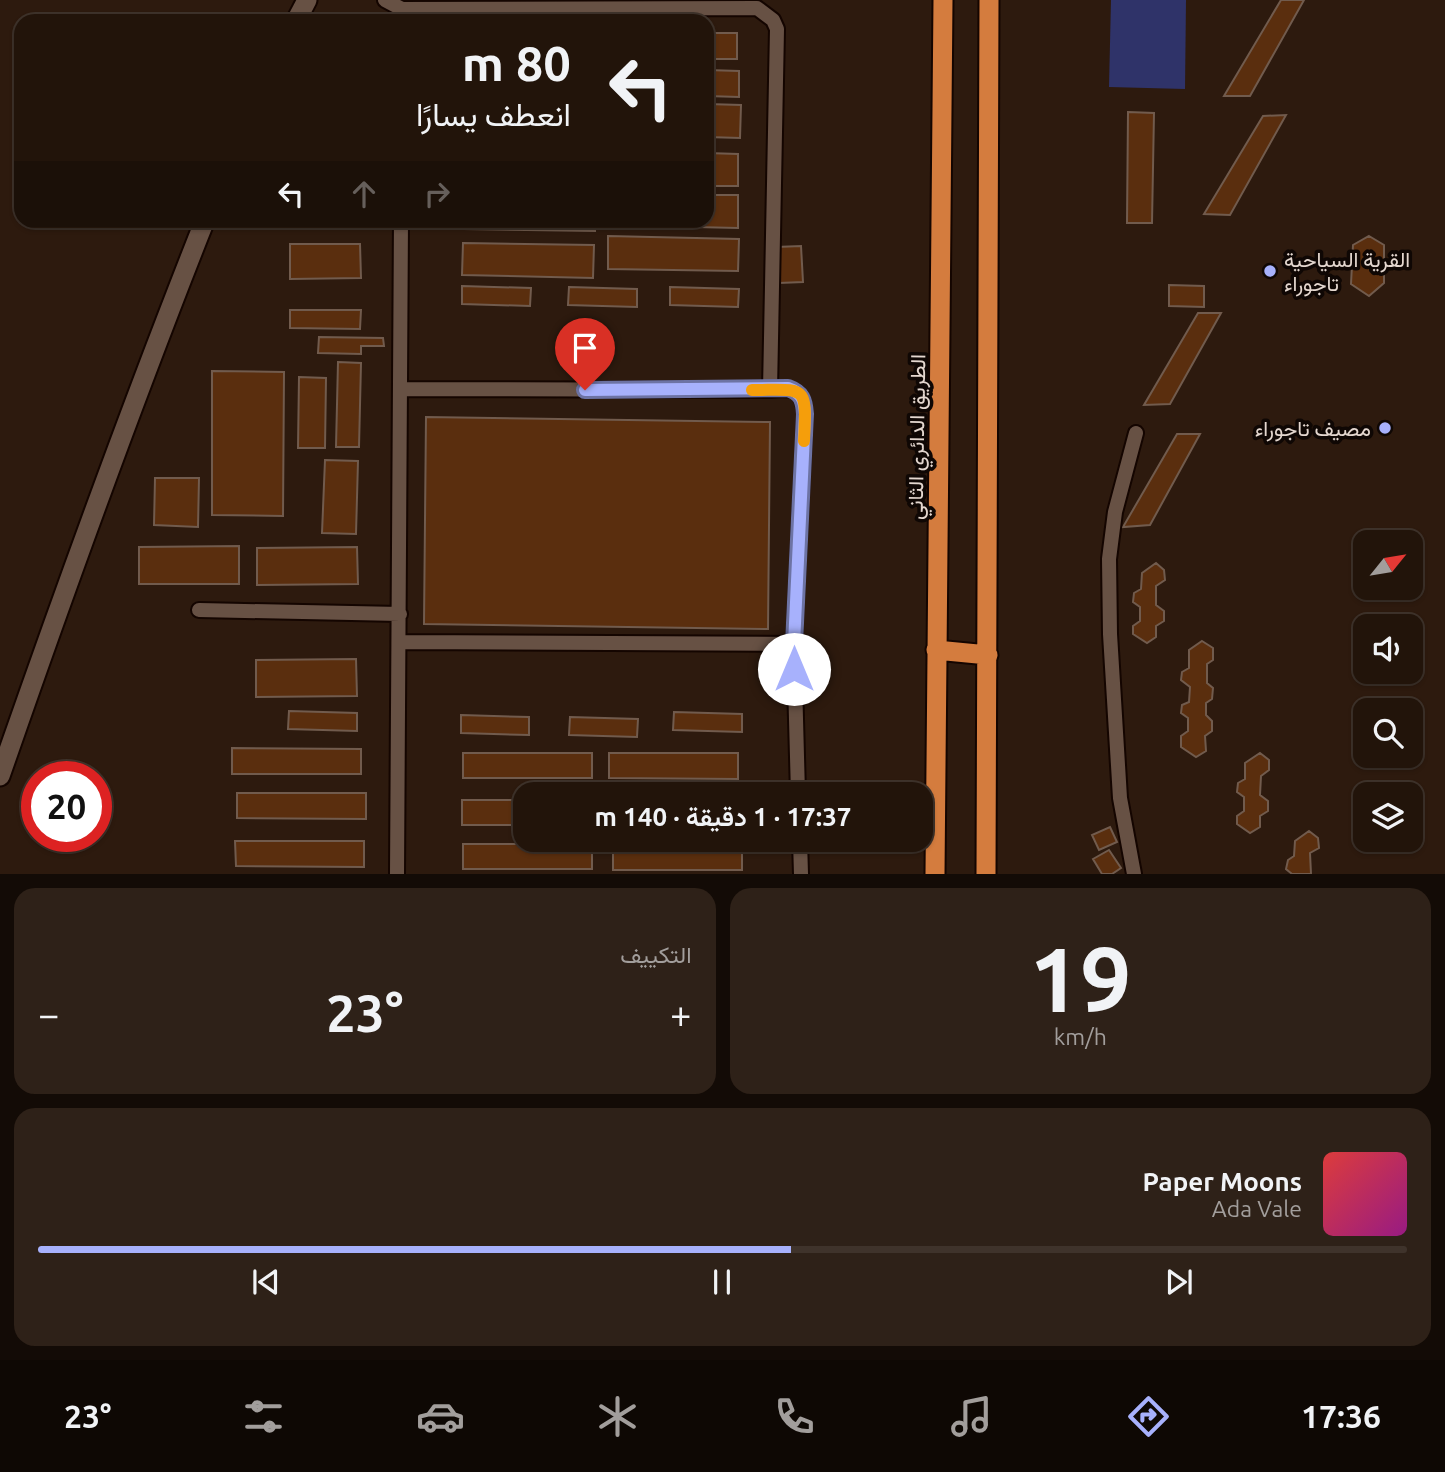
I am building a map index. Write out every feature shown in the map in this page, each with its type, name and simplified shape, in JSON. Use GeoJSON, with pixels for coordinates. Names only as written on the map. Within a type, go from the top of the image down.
{"type":"FeatureCollection","features":[{"type":"Feature","properties":{"kind":"highway","name":"الطريق الدائري الثاني"},"geometry":{"type":"LineString","coordinates":[[935,873],[943,0]]}},
{"type":"Feature","properties":{"kind":"highway"},"geometry":{"type":"LineString","coordinates":[[986,873],[989,0]]}},
{"type":"Feature","properties":{"kind":"highway"},"geometry":{"type":"LineString","coordinates":[[936,650],[988,655]]}},
{"type":"Feature","properties":{"kind":"street"},"geometry":{"type":"LineString","coordinates":[[0,776],[125,425],[202,228]]}},
{"type":"Feature","properties":{"kind":"lane"},"geometry":{"type":"LineString","coordinates":[[385,0],[401,14]]}},
{"type":"Feature","properties":{"kind":"lane"},"geometry":{"type":"LineString","coordinates":[[453,14],[757,8],[773,20],[777,29],[770,390]]}},
{"type":"Feature","properties":{"kind":"lane"},"geometry":{"type":"LineString","coordinates":[[397,873],[401,228]]}},
{"type":"Feature","properties":{"kind":"lane"},"geometry":{"type":"LineString","coordinates":[[400,390],[788,388],[798,391],[804,400],[805,414],[794,644],[798,782]]}},
{"type":"Feature","properties":{"kind":"lane"},"geometry":{"type":"LineString","coordinates":[[1134,873],[1121,798],[1108,559],[1115,512],[1136,433]]}},
{"type":"Feature","properties":{"kind":"lane"},"geometry":{"type":"LineString","coordinates":[[199,610],[400,614]]}},
{"type":"Feature","properties":{"kind":"lane"},"geometry":{"type":"LineString","coordinates":[[400,642],[794,644]]}},
{"type":"Feature","properties":{"kind":"lane"},"geometry":{"type":"LineString","coordinates":[[800,852],[801,873]]}},
{"type":"Feature","properties":{"kind":"shaded area"},"geometry":{"type":"Polygon","coordinates":[[[1111,0],[1186,0],[1185,89],[1109,87],[1111,0]]]}},
{"type":"Feature","properties":{"kind":"building"},"geometry":{"type":"Polygon","coordinates":[[[1281,0],[1304,0],[1250,96],[1224,96],[1281,0]]]}},
{"type":"Feature","properties":{"kind":"building"},"geometry":{"type":"Polygon","coordinates":[[[714,33],[737,33],[737,59],[714,59],[714,33]]]}},
{"type":"Feature","properties":{"kind":"building"},"geometry":{"type":"Polygon","coordinates":[[[714,70],[739,71],[739,97],[714,96],[714,70]]]}},
{"type":"Feature","properties":{"kind":"building"},"geometry":{"type":"Polygon","coordinates":[[[714,104],[741,105],[740,138],[714,137],[714,104]]]}},
{"type":"Feature","properties":{"kind":"building"},"geometry":{"type":"Polygon","coordinates":[[[1128,112],[1154,113],[1152,223],[1127,223],[1128,112]]]}},
{"type":"Feature","properties":{"kind":"building"},"geometry":{"type":"Polygon","coordinates":[[[1286,115],[1230,215],[1204,214],[1263,116],[1286,115]]]}},
{"type":"Feature","properties":{"kind":"building"},"geometry":{"type":"Polygon","coordinates":[[[714,153],[738,154],[738,186],[714,186],[714,153]]]}},
{"type":"Feature","properties":{"kind":"building"},"geometry":{"type":"Polygon","coordinates":[[[714,195],[738,195],[738,228],[714,227],[714,195]]]}},
{"type":"Feature","properties":{"kind":"building"},"geometry":{"type":"Polygon","coordinates":[[[595,228],[595,231],[464,229],[595,228]]]}},
{"type":"Feature","properties":{"kind":"building"},"geometry":{"type":"Polygon","coordinates":[[[608,236],[739,239],[738,271],[608,269],[608,236]]]}},
{"type":"Feature","properties":{"kind":"building"},"geometry":{"type":"Polygon","coordinates":[[[1369,236],[1384,245],[1384,283],[1369,296],[1351,284],[1353,245],[1369,236]]]}},
{"type":"Feature","properties":{"kind":"building"},"geometry":{"type":"Polygon","coordinates":[[[463,243],[594,245],[593,278],[462,275],[463,243]]]}},
{"type":"Feature","properties":{"kind":"building"},"geometry":{"type":"Polygon","coordinates":[[[290,244],[360,244],[361,278],[290,279],[290,244]]]}},
{"type":"Feature","properties":{"kind":"building"},"geometry":{"type":"Polygon","coordinates":[[[801,246],[803,282],[779,283],[776,247],[801,246]]]}},
{"type":"Feature","properties":{"kind":"building"},"geometry":{"type":"Polygon","coordinates":[[[1169,285],[1204,286],[1204,307],[1169,306],[1169,285]]]}},
{"type":"Feature","properties":{"kind":"building"},"geometry":{"type":"Polygon","coordinates":[[[462,286],[531,288],[530,306],[462,304],[462,286]]]}},
{"type":"Feature","properties":{"kind":"building"},"geometry":{"type":"Polygon","coordinates":[[[569,287],[637,289],[637,307],[568,305],[569,287]]]}},
{"type":"Feature","properties":{"kind":"building"},"geometry":{"type":"Polygon","coordinates":[[[670,287],[739,289],[738,307],[670,305],[670,287]]]}},
{"type":"Feature","properties":{"kind":"building"},"geometry":{"type":"Polygon","coordinates":[[[290,310],[361,310],[360,329],[290,328],[290,310]]]}},
{"type":"Feature","properties":{"kind":"building"},"geometry":{"type":"Polygon","coordinates":[[[1198,313],[1221,313],[1170,404],[1144,405],[1198,313]]]}},
{"type":"Feature","properties":{"kind":"building"},"geometry":{"type":"Polygon","coordinates":[[[319,337],[383,338],[384,346],[361,346],[361,354],[318,353],[319,337]]]}},
{"type":"Feature","properties":{"kind":"building"},"geometry":{"type":"Polygon","coordinates":[[[338,362],[361,363],[359,447],[336,447],[338,362]]]}},
{"type":"Feature","properties":{"kind":"building"},"geometry":{"type":"Polygon","coordinates":[[[212,371],[284,372],[283,516],[212,515],[212,371]]]}},
{"type":"Feature","properties":{"kind":"building"},"geometry":{"type":"Polygon","coordinates":[[[299,377],[326,378],[325,448],[298,448],[299,377]]]}},
{"type":"Feature","properties":{"kind":"building"},"geometry":{"type":"Polygon","coordinates":[[[426,417],[770,422],[768,629],[424,624],[426,417]]]}},
{"type":"Feature","properties":{"kind":"building"},"geometry":{"type":"Polygon","coordinates":[[[1177,434],[1200,434],[1150,525],[1123,527],[1177,434]]]}},
{"type":"Feature","properties":{"kind":"building"},"geometry":{"type":"Polygon","coordinates":[[[325,460],[358,461],[356,534],[322,533],[325,460]]]}},
{"type":"Feature","properties":{"kind":"building"},"geometry":{"type":"Polygon","coordinates":[[[155,478],[199,478],[198,527],[154,525],[155,478]]]}},
{"type":"Feature","properties":{"kind":"building"},"geometry":{"type":"Polygon","coordinates":[[[239,546],[239,584],[139,584],[139,547],[239,546]]]}},
{"type":"Feature","properties":{"kind":"building"},"geometry":{"type":"Polygon","coordinates":[[[357,547],[358,584],[257,585],[257,548],[357,547]]]}},
{"type":"Feature","properties":{"kind":"building"},"geometry":{"type":"Polygon","coordinates":[[[1156,563],[1164,570],[1165,580],[1156,586],[1156,605],[1164,611],[1164,621],[1156,626],[1156,637],[1147,643],[1133,634],[1133,626],[1140,621],[1140,607],[1133,602],[1134,593],[1141,589],[1142,573],[1156,563]]]}},
{"type":"Feature","properties":{"kind":"building"},"geometry":{"type":"Polygon","coordinates":[[[1202,641],[1213,648],[1213,660],[1207,664],[1207,683],[1213,688],[1212,699],[1206,703],[1206,715],[1212,721],[1212,731],[1205,736],[1206,751],[1196,757],[1181,747],[1181,736],[1188,731],[1188,718],[1181,713],[1182,705],[1189,702],[1190,687],[1181,680],[1182,672],[1189,668],[1189,650],[1202,641]]]}},
{"type":"Feature","properties":{"kind":"building"},"geometry":{"type":"Polygon","coordinates":[[[356,659],[357,696],[256,697],[256,660],[356,659]]]}},
{"type":"Feature","properties":{"kind":"building"},"geometry":{"type":"Polygon","coordinates":[[[289,711],[357,713],[357,731],[288,729],[289,711]]]}},
{"type":"Feature","properties":{"kind":"building"},"geometry":{"type":"Polygon","coordinates":[[[674,712],[742,714],[742,732],[673,730],[674,712]]]}},
{"type":"Feature","properties":{"kind":"building"},"geometry":{"type":"Polygon","coordinates":[[[461,715],[529,717],[529,735],[461,733],[461,715]]]}},
{"type":"Feature","properties":{"kind":"building"},"geometry":{"type":"Polygon","coordinates":[[[570,717],[638,719],[637,737],[569,735],[570,717]]]}},
{"type":"Feature","properties":{"kind":"building"},"geometry":{"type":"Polygon","coordinates":[[[232,748],[361,749],[361,774],[232,774],[232,748]]]}},
{"type":"Feature","properties":{"kind":"building"},"geometry":{"type":"Polygon","coordinates":[[[463,753],[592,753],[592,778],[463,778],[463,753]]]}},
{"type":"Feature","properties":{"kind":"building"},"geometry":{"type":"Polygon","coordinates":[[[609,753],[738,753],[738,779],[609,778],[609,753]]]}},
{"type":"Feature","properties":{"kind":"building"},"geometry":{"type":"Polygon","coordinates":[[[1260,753],[1269,760],[1269,770],[1261,776],[1260,795],[1268,801],[1268,811],[1260,816],[1260,827],[1250,833],[1237,824],[1237,816],[1244,811],[1244,797],[1237,792],[1238,783],[1245,779],[1245,763],[1260,753]]]}},
{"type":"Feature","properties":{"kind":"building"},"geometry":{"type":"Polygon","coordinates":[[[237,793],[366,793],[366,819],[237,818],[237,793]]]}},
{"type":"Feature","properties":{"kind":"building"},"geometry":{"type":"Polygon","coordinates":[[[462,800],[513,800],[513,825],[462,825],[462,800]]]}},
{"type":"Feature","properties":{"kind":"building"},"geometry":{"type":"Polygon","coordinates":[[[1110,827],[1117,842],[1099,850],[1092,835],[1110,827]]]}},
{"type":"Feature","properties":{"kind":"building"},"geometry":{"type":"Polygon","coordinates":[[[1309,831],[1318,838],[1319,848],[1310,853],[1311,874],[1292,874],[1286,869],[1288,860],[1294,856],[1295,841],[1309,831]]]}},
{"type":"Feature","properties":{"kind":"building"},"geometry":{"type":"Polygon","coordinates":[[[235,841],[364,841],[364,867],[236,866],[235,841]]]}},
{"type":"Feature","properties":{"kind":"building"},"geometry":{"type":"Polygon","coordinates":[[[463,844],[513,844],[513,852],[592,852],[592,869],[463,869],[463,844]]]}},
{"type":"Feature","properties":{"kind":"building"},"geometry":{"type":"Polygon","coordinates":[[[1109,850],[1121,868],[1112,874],[1102,874],[1093,859],[1109,850]]]}},
{"type":"Feature","properties":{"kind":"building"},"geometry":{"type":"Polygon","coordinates":[[[613,852],[742,852],[742,870],[613,870],[613,852]]]}},
{"type":"Feature","properties":{"kind":"slow traffic"},"geometry":{"type":"LineString","coordinates":[[752,390],[788,388],[798,391],[804,400],[804,441]]}},
{"type":"Feature","properties":{"kind":"place","name":"القرية السياحية تاجوراء"},"geometry":{"type":"Point","coordinates":[1270,271]}},
{"type":"Feature","properties":{"kind":"place","name":"مصيف تاجوراء"},"geometry":{"type":"Point","coordinates":[1385,428]}},
{"type":"Feature","properties":{"kind":"route"},"geometry":{"type":"LineString","coordinates":[[585,390],[788,388],[798,391],[804,400],[805,414],[794,669]]}}]}
